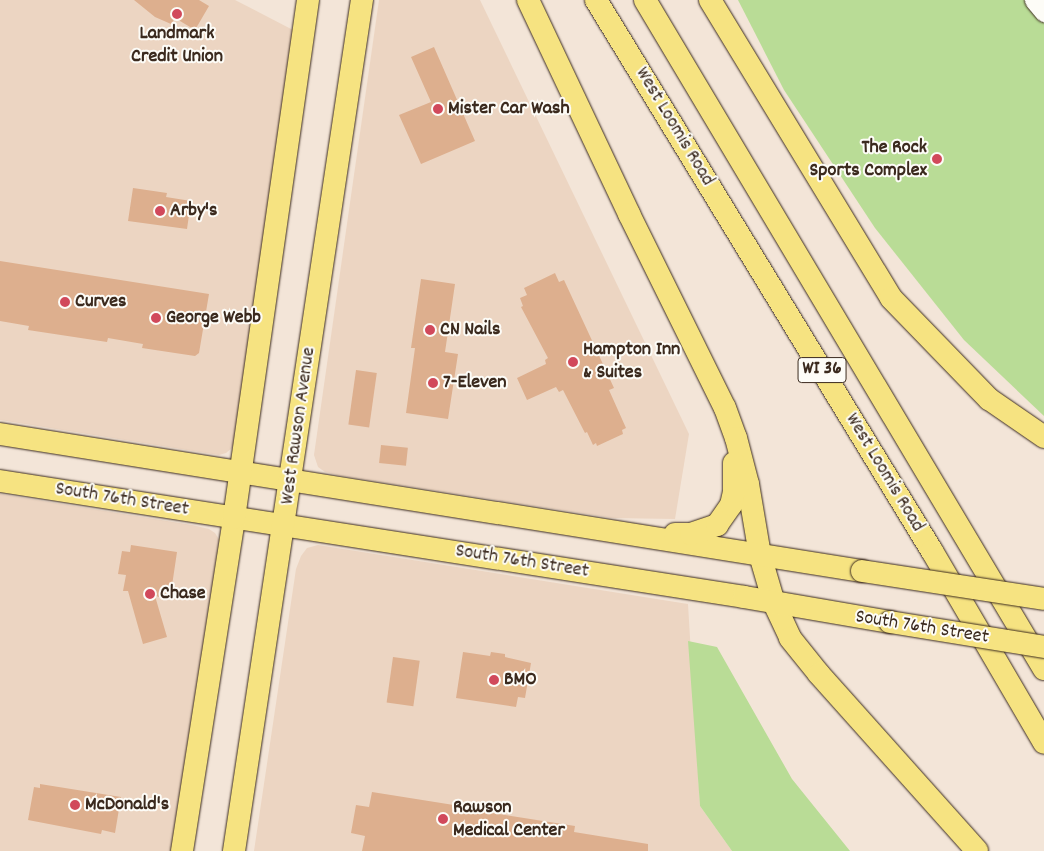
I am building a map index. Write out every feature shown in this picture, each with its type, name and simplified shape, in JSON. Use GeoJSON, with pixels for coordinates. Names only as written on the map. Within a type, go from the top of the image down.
{"type":"FeatureCollection","features":[{"type":"Feature","properties":{"kind":"main road"},"geometry":{"type":"LineString","coordinates":[[182,851],[234,518],[308,0]]}},
{"type":"Feature","properties":{"kind":"main road","name":"West Rawson Avenue"},"geometry":{"type":"LineString","coordinates":[[234,851],[362,0]]}},
{"type":"Feature","properties":{"kind":"main road"},"geometry":{"type":"LineString","coordinates":[[528,0],[629,214],[725,408],[736,438],[748,484],[760,555],[774,603],[790,638],[800,652],[977,851]]}},
{"type":"Feature","properties":{"kind":"main road","name":"West Loomis Road"},"geometry":{"type":"LineString","coordinates":[[596,0],[932,551],[1044,743]]}},
{"type":"Feature","properties":{"kind":"main road","name":"West Loomis Road"},"geometry":{"type":"LineString","coordinates":[[645,0],[1044,669]]}},
{"type":"Feature","properties":{"kind":"main road"},"geometry":{"type":"LineString","coordinates":[[710,0],[891,298],[989,398],[1044,437]]}},
{"type":"Feature","properties":{"kind":"main road"},"geometry":{"type":"LineString","coordinates":[[630,535],[691,534],[717,525],[726,514],[734,492],[734,471],[733,450],[725,408]]}},
{"type":"Feature","properties":{"kind":"main road"},"geometry":{"type":"LineString","coordinates":[[0,434],[240,472],[291,482],[1044,599]]}},
{"type":"Feature","properties":{"kind":"main road","name":"South 76th Street"},"geometry":{"type":"LineString","coordinates":[[0,481],[1044,647]]}},
{"type":"Feature","properties":{"kind":"street"},"geometry":{"type":"LineString","coordinates":[[1034,0],[1044,12]]}},
{"type":"Feature","properties":{"kind":"shaded area"},"geometry":{"type":"Polygon","coordinates":[[[0,0],[235,0],[293,30],[236,439],[232,448],[226,453],[219,455],[0,420],[0,0]]]}},
{"type":"Feature","properties":{"kind":"shaded area"},"geometry":{"type":"Polygon","coordinates":[[[379,0],[480,0],[689,434],[675,519],[612,518],[341,476],[325,472],[318,467],[314,455],[379,0]]]}},
{"type":"Feature","properties":{"kind":"shaded area"},"geometry":{"type":"Polygon","coordinates":[[[0,494],[192,525],[209,529],[215,533],[220,541],[173,851],[0,851],[0,494]]]}},
{"type":"Feature","properties":{"kind":"shaded area"},"geometry":{"type":"Polygon","coordinates":[[[318,545],[688,604],[700,806],[732,851],[254,851],[296,569],[301,556],[307,548],[318,545]]]}},
{"type":"Feature","properties":{"kind":"green space","name":"The Rock Sports Complex"},"geometry":{"type":"Polygon","coordinates":[[[738,0],[1044,0],[1044,416],[964,340],[875,228],[784,90],[738,0]]]}},
{"type":"Feature","properties":{"kind":"green space"},"geometry":{"type":"Polygon","coordinates":[[[688,641],[717,647],[792,779],[850,851],[732,851],[700,806],[688,641]]]}},
{"type":"Feature","properties":{"kind":"building","name":"Landmark Credit Union"},"geometry":{"type":"Polygon","coordinates":[[[134,0],[199,0],[209,6],[195,30],[175,18],[171,24],[155,17],[134,0]]]}},
{"type":"Feature","properties":{"kind":"building","name":"Mister Car Wash"},"geometry":{"type":"Polygon","coordinates":[[[434,47],[475,141],[421,164],[399,115],[431,102],[411,57],[434,47]]]}},
{"type":"Feature","properties":{"kind":"building","name":"Arby's"},"geometry":{"type":"Polygon","coordinates":[[[133,188],[167,193],[166,197],[191,201],[187,229],[128,221],[133,188]]]}},
{"type":"Feature","properties":{"kind":"building"},"geometry":{"type":"Polygon","coordinates":[[[0,261],[209,294],[199,353],[195,356],[142,348],[143,344],[108,338],[107,342],[28,330],[29,326],[0,321],[0,261]]]}},
{"type":"Feature","properties":{"kind":"building","name":"Hampton Inn & Suites"},"geometry":{"type":"Polygon","coordinates":[[[555,273],[559,282],[564,280],[614,388],[609,390],[626,428],[622,430],[623,434],[597,446],[596,443],[593,445],[587,432],[585,433],[563,390],[559,392],[556,387],[527,400],[517,378],[546,364],[545,360],[548,358],[521,307],[523,306],[520,298],[527,295],[524,288],[555,273]]]}},
{"type":"Feature","properties":{"kind":"building"},"geometry":{"type":"Polygon","coordinates":[[[421,279],[455,284],[445,352],[458,354],[448,419],[406,413],[415,348],[411,348],[421,279]]]}},
{"type":"Feature","properties":{"kind":"building"},"geometry":{"type":"Polygon","coordinates":[[[356,370],[377,373],[369,427],[348,424],[356,370]]]}},
{"type":"Feature","properties":{"kind":"building"},"geometry":{"type":"Polygon","coordinates":[[[381,445],[408,448],[406,466],[379,463],[381,445]]]}},
{"type":"Feature","properties":{"kind":"building","name":"Chase"},"geometry":{"type":"Polygon","coordinates":[[[131,545],[177,552],[170,599],[155,596],[167,637],[143,644],[128,591],[123,591],[126,575],[118,574],[122,551],[130,552],[131,545]]]}},
{"type":"Feature","properties":{"kind":"building","name":"BMO"},"geometry":{"type":"Polygon","coordinates":[[[463,652],[490,656],[491,652],[505,654],[505,657],[531,663],[525,698],[518,697],[516,707],[456,698],[463,652]]]}},
{"type":"Feature","properties":{"kind":"building"},"geometry":{"type":"Polygon","coordinates":[[[393,657],[420,661],[413,706],[387,703],[393,657]]]}},
{"type":"Feature","properties":{"kind":"building","name":"McDonald's"},"geometry":{"type":"Polygon","coordinates":[[[40,784],[121,797],[115,833],[102,830],[101,834],[28,820],[34,787],[40,788],[40,784]]]}},
{"type":"Feature","properties":{"kind":"building","name":"Rawson Medical Center"},"geometry":{"type":"Polygon","coordinates":[[[372,792],[460,806],[460,804],[493,809],[492,813],[575,826],[574,832],[648,844],[648,851],[362,851],[365,836],[351,833],[356,805],[369,807],[372,792]]]}},
{"type":"Feature","properties":{"kind":"place","name":"Landmark Credit Union"},"geometry":{"type":"Point","coordinates":[177,14]}},
{"type":"Feature","properties":{"kind":"place","name":"Mister Car Wash"},"geometry":{"type":"Point","coordinates":[438,109]}},
{"type":"Feature","properties":{"kind":"place","name":"The Rock Sports Complex"},"geometry":{"type":"Point","coordinates":[937,159]}},
{"type":"Feature","properties":{"kind":"place","name":"Arby's"},"geometry":{"type":"Point","coordinates":[160,211]}},
{"type":"Feature","properties":{"kind":"place","name":"Curves"},"geometry":{"type":"Point","coordinates":[65,302]}},
{"type":"Feature","properties":{"kind":"place","name":"George Webb"},"geometry":{"type":"Point","coordinates":[156,318]}},
{"type":"Feature","properties":{"kind":"place","name":"CN Nails"},"geometry":{"type":"Point","coordinates":[430,330]}},
{"type":"Feature","properties":{"kind":"place","name":"Hampton Inn & Suites"},"geometry":{"type":"Point","coordinates":[573,362]}},
{"type":"Feature","properties":{"kind":"place","name":"7-Eleven"},"geometry":{"type":"Point","coordinates":[433,383]}},
{"type":"Feature","properties":{"kind":"place","name":"Chase"},"geometry":{"type":"Point","coordinates":[150,594]}},
{"type":"Feature","properties":{"kind":"place","name":"BMO"},"geometry":{"type":"Point","coordinates":[494,680]}},
{"type":"Feature","properties":{"kind":"place","name":"McDonald's"},"geometry":{"type":"Point","coordinates":[75,805]}},
{"type":"Feature","properties":{"kind":"place","name":"Rawson Medical Center"},"geometry":{"type":"Point","coordinates":[443,819]}}]}
